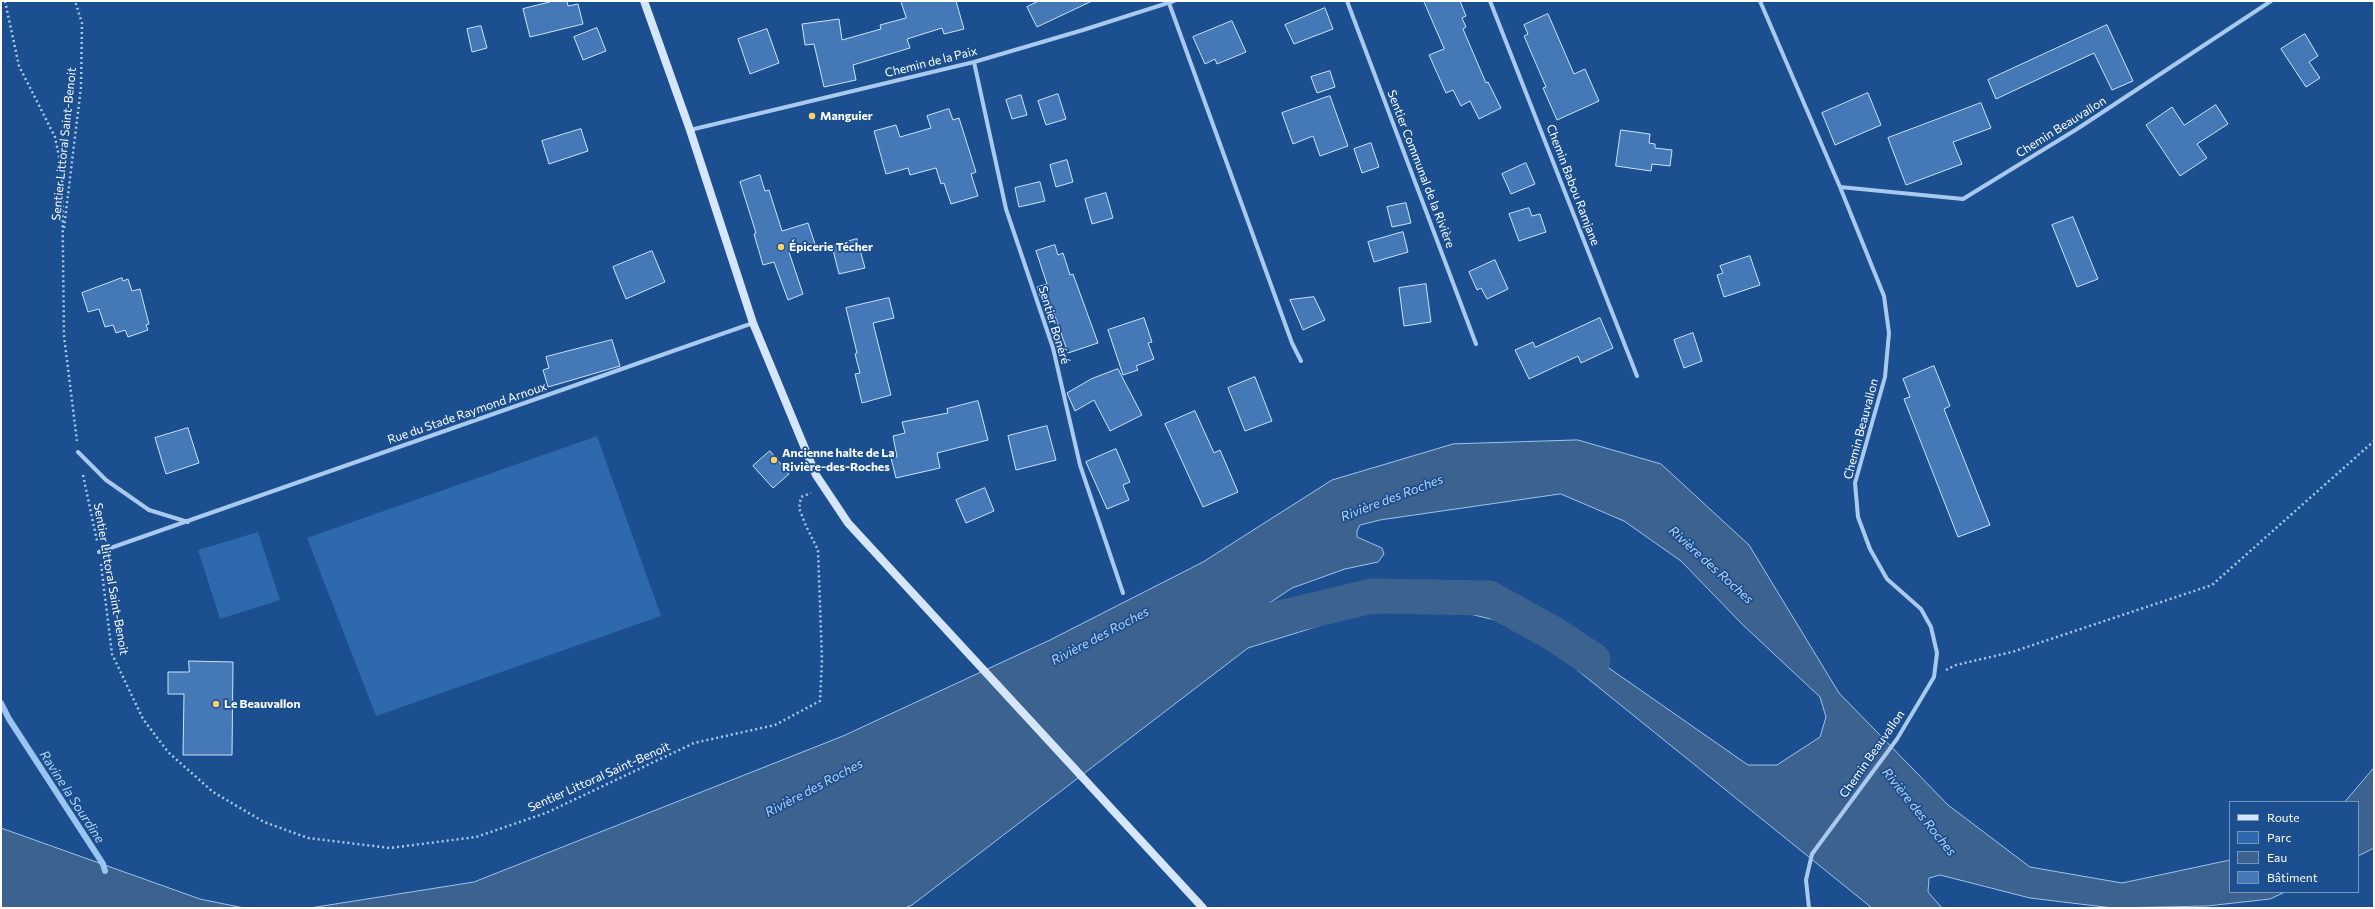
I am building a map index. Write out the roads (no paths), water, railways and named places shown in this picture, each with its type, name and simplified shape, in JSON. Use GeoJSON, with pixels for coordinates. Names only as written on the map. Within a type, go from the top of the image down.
{"type":"FeatureCollection","features":[{"type":"Feature","properties":{"kind":"main road"},"geometry":{"type":"LineString","coordinates":[[644,1],[690,130],[753,323],[816,474],[848,523],[966,654],[1202,908]]}},
{"type":"Feature","properties":{"kind":"street","name":"Chemin de la Paix"},"geometry":{"type":"LineString","coordinates":[[690,130],[974,62],[1174,1]]}},
{"type":"Feature","properties":{"kind":"street","name":"Sentier Communal de la Rivière"},"geometry":{"type":"LineString","coordinates":[[1347,1],[1476,344]]}},
{"type":"Feature","properties":{"kind":"street","name":"Chemin Babou Ramjane"},"geometry":{"type":"LineString","coordinates":[[1490,1],[1637,376]]}},
{"type":"Feature","properties":{"kind":"street","name":"Chemin Beauvallon"},"geometry":{"type":"LineString","coordinates":[[1760,1],[1840,187],[1884,296],[1889,333],[1885,376],[1855,484],[1858,517],[1870,549],[1887,579],[1922,609],[1932,627],[1937,653],[1934,677],[1898,739],[1812,854],[1806,880],[1809,908]]}},
{"type":"Feature","properties":{"kind":"street","name":"Chemin Beauvallon"},"geometry":{"type":"LineString","coordinates":[[1840,187],[1963,199],[2077,129],[2272,1]]}},
{"type":"Feature","properties":{"kind":"street"},"geometry":{"type":"LineString","coordinates":[[1169,3],[1292,343],[1301,361]]}},
{"type":"Feature","properties":{"kind":"street","name":"Sentier Bonéré"},"geometry":{"type":"LineString","coordinates":[[974,62],[1006,209],[1053,348],[1080,465],[1122,593]]}},
{"type":"Feature","properties":{"kind":"street","name":"Rue du Stade Raymond Arnoux"},"geometry":{"type":"LineString","coordinates":[[99,552],[753,323]]}},
{"type":"Feature","properties":{"kind":"street"},"geometry":{"type":"LineString","coordinates":[[78,452],[106,480],[149,510],[188,522]]}},
{"type":"Feature","properties":{"kind":"water","name":"Rivière des Roches"},"geometry":{"type":"Polygon","coordinates":[[[1578,440],[1661,464],[1749,545],[1839,693],[1948,805],[2030,867],[2122,883],[2229,860],[2229,893],[2283,893],[2270,899],[2207,906],[2113,908],[2030,898],[1940,875],[1929,878],[1928,892],[1942,908],[1872,908],[1524,627],[1445,608],[1357,614],[1248,648],[912,905],[905,908],[310,908],[474,882],[843,736],[1050,640],[1203,562],[1332,480],[1453,444],[1578,440]],[[1561,494],[1380,520],[1360,525],[1357,531],[1357,537],[1382,548],[1384,554],[1378,562],[1345,569],[1292,588],[1262,608],[1264,617],[1273,623],[1372,596],[1418,591],[1489,598],[1583,650],[1748,765],[1777,765],[1820,737],[1826,717],[1820,697],[1742,624],[1681,561],[1624,521],[1561,494]]]}},
{"type":"Feature","properties":{"kind":"water"},"geometry":{"type":"Polygon","coordinates":[[[2374,768],[2374,848],[2359,856],[2359,801],[2346,801],[2374,768]]]}},
{"type":"Feature","properties":{"kind":"water"},"geometry":{"type":"Polygon","coordinates":[[[1,828],[200,899],[244,908],[1,908],[1,828]]]}},
{"type":"Feature","properties":{"kind":"waterway"},"geometry":{"type":"LineString","coordinates":[[1219,626],[1267,621],[1372,596],[1489,598],[1554,634],[1593,660]]}},
{"type":"Feature","properties":{"kind":"waterway","name":"Ravine la Sourdine"},"geometry":{"type":"LineString","coordinates":[[1,703],[9,719],[103,864],[105,871]]}},
{"type":"Feature","properties":{"kind":"place","name":"Manguier"},"geometry":{"type":"Point","coordinates":[812,116]}},
{"type":"Feature","properties":{"kind":"place","name":"Épicerie Técher"},"geometry":{"type":"Point","coordinates":[781,247]}},
{"type":"Feature","properties":{"kind":"place","name":"Ancienne halte de La Rivière-des-Roches"},"geometry":{"type":"Point","coordinates":[774,460]}},
{"type":"Feature","properties":{"kind":"place","name":"Le Beauvallon"},"geometry":{"type":"Point","coordinates":[216,704]}}]}
